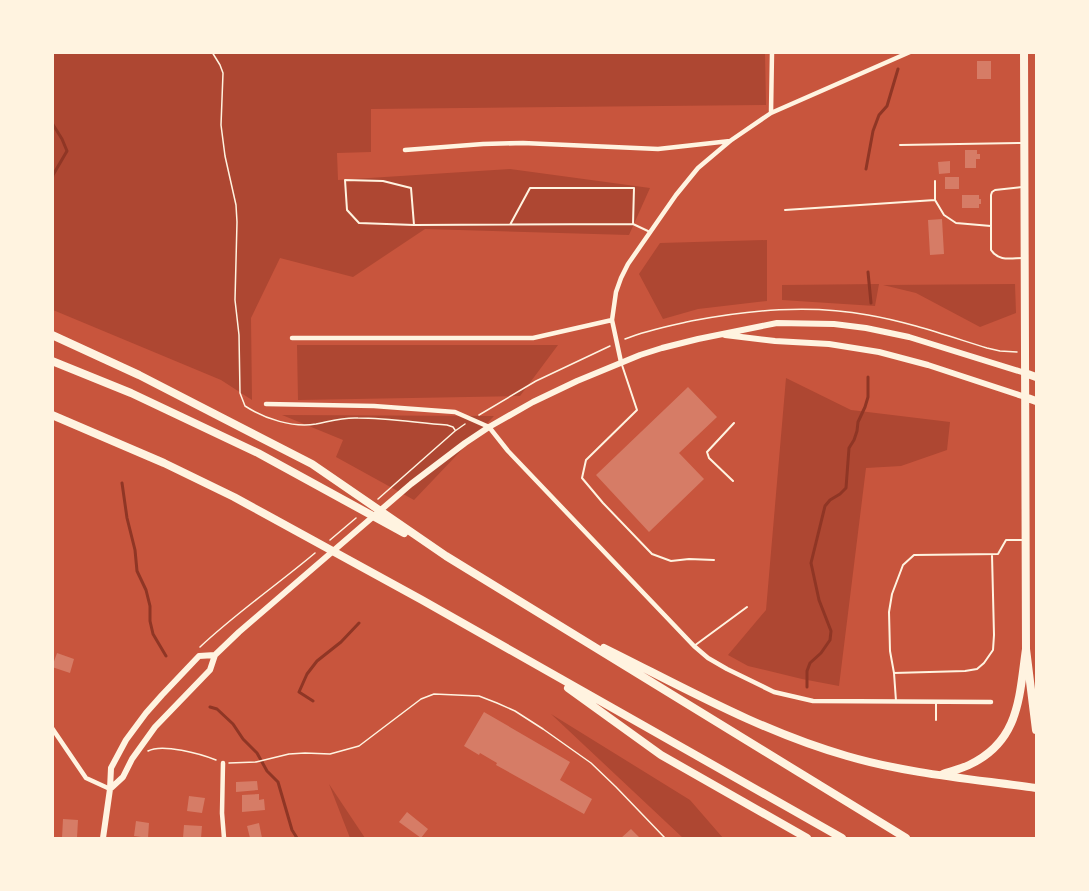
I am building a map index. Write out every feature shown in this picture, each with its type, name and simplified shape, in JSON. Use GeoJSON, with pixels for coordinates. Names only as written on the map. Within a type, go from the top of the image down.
{"type":"FeatureCollection","features":[{"type":"Feature","properties":{"kind":"highway"},"geometry":{"type":"LineString","coordinates":[[52,335],[139,375],[312,464],[446,556],[906,838]]}},
{"type":"Feature","properties":{"kind":"highway"},"geometry":{"type":"LineString","coordinates":[[52,361],[131,393],[258,453],[446,556]]}},
{"type":"Feature","properties":{"kind":"highway"},"geometry":{"type":"LineString","coordinates":[[52,415],[164,463],[234,497],[422,600],[842,838]]}},
{"type":"Feature","properties":{"kind":"highway"},"geometry":{"type":"LineString","coordinates":[[556,624],[741,716],[813,746],[918,773],[1036,788]]}},
{"type":"Feature","properties":{"kind":"highway"},"geometry":{"type":"LineString","coordinates":[[940,774],[981,759],[1004,736],[1016,711],[1026,649]]}},
{"type":"Feature","properties":{"kind":"highway"},"geometry":{"type":"LineString","coordinates":[[531,662],[661,754],[807,838]]}},
{"type":"Feature","properties":{"kind":"main road"},"geometry":{"type":"LineString","coordinates":[[1024,52],[1026,649],[1036,730]]}},
{"type":"Feature","properties":{"kind":"main road"},"geometry":{"type":"LineString","coordinates":[[1025,373],[1036,377]]}},
{"type":"Feature","properties":{"kind":"main road"},"geometry":{"type":"LineString","coordinates":[[1025,397],[1036,401]]}},
{"type":"Feature","properties":{"kind":"street"},"geometry":{"type":"LineString","coordinates":[[771,113],[772,52]]}},
{"type":"Feature","properties":{"kind":"street"},"geometry":{"type":"LineString","coordinates":[[621,362],[612,321],[616,292],[621,278],[650,232],[698,168],[730,141],[771,113],[910,52]]}},
{"type":"Feature","properties":{"kind":"street"},"geometry":{"type":"LineString","coordinates":[[405,150],[523,143],[658,149],[730,141]]}},
{"type":"Feature","properties":{"kind":"street"},"geometry":{"type":"LineString","coordinates":[[292,338],[533,338],[612,321]]}},
{"type":"Feature","properties":{"kind":"street"},"geometry":{"type":"LineString","coordinates":[[110,789],[123,777],[132,759],[155,727],[210,670],[215,655],[239,632],[411,484],[489,427],[549,394],[621,362],[662,348],[777,323],[849,326],[909,337],[1025,373]]}},
{"type":"Feature","properties":{"kind":"street"},"geometry":{"type":"LineString","coordinates":[[720,335],[854,347],[879,352],[928,364],[1025,397]]}},
{"type":"Feature","properties":{"kind":"street"},"geometry":{"type":"LineString","coordinates":[[266,404],[374,406],[455,412],[489,427],[508,451],[694,646],[708,658],[727,669],[774,692],[813,701],[991,702]]}},
{"type":"Feature","properties":{"kind":"street"},"geometry":{"type":"LineString","coordinates":[[103,838],[111,768],[126,740],[146,713],[199,656],[215,655]]}},
{"type":"Feature","properties":{"kind":"street"},"geometry":{"type":"LineString","coordinates":[[52,728],[86,778],[110,789]]}},
{"type":"Feature","properties":{"kind":"street"},"geometry":{"type":"LineString","coordinates":[[223,763],[224,838]]}},
{"type":"Feature","properties":{"kind":"lane"},"geometry":{"type":"LineString","coordinates":[[900,145],[1025,143]]}},
{"type":"Feature","properties":{"kind":"lane"},"geometry":{"type":"LineString","coordinates":[[414,225],[411,188],[383,181],[345,180],[347,210],[359,223],[414,225],[633,224],[650,232]]}},
{"type":"Feature","properties":{"kind":"lane"},"geometry":{"type":"LineString","coordinates":[[934,181],[935,200],[944,215],[956,223],[991,226]]}},
{"type":"Feature","properties":{"kind":"lane"},"geometry":{"type":"LineString","coordinates":[[1025,187],[995,190],[991,195],[991,250],[999,258],[1025,258]]}},
{"type":"Feature","properties":{"kind":"lane"},"geometry":{"type":"LineString","coordinates":[[510,224],[530,188],[634,188],[633,224]]}},
{"type":"Feature","properties":{"kind":"lane"},"geometry":{"type":"LineString","coordinates":[[785,210],[935,200]]}},
{"type":"Feature","properties":{"kind":"lane"},"geometry":{"type":"LineString","coordinates":[[621,362],[637,410],[586,460],[582,478],[652,554],[670,561],[714,560]]}},
{"type":"Feature","properties":{"kind":"lane"},"geometry":{"type":"LineString","coordinates":[[733,481],[709,458],[707,452],[734,423]]}},
{"type":"Feature","properties":{"kind":"lane"},"geometry":{"type":"LineString","coordinates":[[896,701],[890,651],[889,612],[892,594],[903,565],[914,555],[998,554],[1006,540],[1025,540]]}},
{"type":"Feature","properties":{"kind":"lane"},"geometry":{"type":"LineString","coordinates":[[894,673],[965,671],[977,669],[984,663],[993,650],[992,555]]}},
{"type":"Feature","properties":{"kind":"lane"},"geometry":{"type":"LineString","coordinates":[[694,646],[747,607]]}},
{"type":"Feature","properties":{"kind":"lane"},"geometry":{"type":"LineString","coordinates":[[936,702],[936,720]]}},
{"type":"Feature","properties":{"kind":"path"},"geometry":{"type":"LineString","coordinates":[[212,52],[223,73],[220,125],[236,205],[235,300],[239,335],[240,393],[245,406],[261,415],[295,424],[316,424],[347,417],[362,417],[447,425],[453,426],[455,430],[375,501]]}},
{"type":"Feature","properties":{"kind":"path"},"geometry":{"type":"LineString","coordinates":[[331,539],[357,516]]}},
{"type":"Feature","properties":{"kind":"path"},"geometry":{"type":"LineString","coordinates":[[287,577],[313,554]]}},
{"type":"Feature","properties":{"kind":"path"},"geometry":{"type":"LineString","coordinates":[[144,754],[160,748],[205,756],[223,763],[256,762],[297,753],[330,754],[359,746],[428,696],[440,694],[483,696],[515,711],[591,763],[665,838]]}},
{"type":"Feature","properties":{"kind":"shaded area"},"geometry":{"type":"Polygon","coordinates":[[[53,53],[765,53],[766,105],[371,109],[371,152],[337,153],[338,180],[510,169],[650,188],[629,235],[425,229],[353,277],[280,258],[251,318],[252,400],[221,380],[53,310],[53,53]]]}},
{"type":"Feature","properties":{"kind":"shaded area"},"geometry":{"type":"Polygon","coordinates":[[[767,240],[767,301],[698,309],[663,319],[639,274],[660,243],[767,240]]]}},
{"type":"Feature","properties":{"kind":"shaded area"},"geometry":{"type":"Polygon","coordinates":[[[879,284],[875,306],[782,300],[782,285],[879,284]]]}},
{"type":"Feature","properties":{"kind":"shaded area"},"geometry":{"type":"Polygon","coordinates":[[[1015,284],[1016,313],[980,327],[916,293],[883,285],[1015,284]]]}},
{"type":"Feature","properties":{"kind":"shaded area"},"geometry":{"type":"Polygon","coordinates":[[[297,345],[558,345],[520,396],[298,400],[297,345]]]}},
{"type":"Feature","properties":{"kind":"shaded area"},"geometry":{"type":"Polygon","coordinates":[[[786,378],[851,410],[950,422],[947,450],[901,466],[866,468],[839,686],[748,666],[728,655],[766,610],[786,378]]]}},
{"type":"Feature","properties":{"kind":"shaded area"},"geometry":{"type":"Polygon","coordinates":[[[282,415],[494,416],[414,500],[336,457],[343,440],[282,415]]]}},
{"type":"Feature","properties":{"kind":"shaded area"},"geometry":{"type":"Polygon","coordinates":[[[551,714],[690,800],[723,838],[683,838],[551,714]]]}},
{"type":"Feature","properties":{"kind":"shaded area"},"geometry":{"type":"Polygon","coordinates":[[[329,784],[365,838],[350,838],[329,784]]]}},
{"type":"Feature","properties":{"kind":"building"},"geometry":{"type":"Polygon","coordinates":[[[977,61],[991,61],[991,79],[977,79],[977,61]]]}},
{"type":"Feature","properties":{"kind":"building"},"geometry":{"type":"Polygon","coordinates":[[[965,150],[977,150],[977,154],[980,154],[980,159],[976,159],[976,168],[965,168],[965,150]]]}},
{"type":"Feature","properties":{"kind":"building"},"geometry":{"type":"Polygon","coordinates":[[[950,161],[950,173],[939,174],[938,162],[950,161]]]}},
{"type":"Feature","properties":{"kind":"building"},"geometry":{"type":"Polygon","coordinates":[[[945,177],[959,177],[959,189],[945,189],[945,177]]]}},
{"type":"Feature","properties":{"kind":"building"},"geometry":{"type":"Polygon","coordinates":[[[962,195],[979,195],[981,204],[979,208],[962,208],[962,195]]]}},
{"type":"Feature","properties":{"kind":"building"},"geometry":{"type":"Polygon","coordinates":[[[942,219],[944,254],[930,255],[928,220],[942,219]]]}},
{"type":"Feature","properties":{"kind":"building"},"geometry":{"type":"Polygon","coordinates":[[[688,387],[717,417],[679,453],[704,479],[649,532],[596,475],[688,387]]]}},
{"type":"Feature","properties":{"kind":"building"},"geometry":{"type":"Polygon","coordinates":[[[57,653],[74,659],[70,673],[52,667],[57,653]]]}},
{"type":"Feature","properties":{"kind":"building"},"geometry":{"type":"Polygon","coordinates":[[[484,712],[570,762],[560,780],[592,799],[584,814],[464,746],[484,712]]]}},
{"type":"Feature","properties":{"kind":"building"},"geometry":{"type":"Polygon","coordinates":[[[257,781],[258,790],[236,792],[236,782],[257,781]]]}},
{"type":"Feature","properties":{"kind":"building"},"geometry":{"type":"Polygon","coordinates":[[[259,794],[259,800],[264,799],[265,810],[242,812],[242,795],[259,794]]]}},
{"type":"Feature","properties":{"kind":"building"},"geometry":{"type":"Polygon","coordinates":[[[189,796],[205,798],[202,813],[187,811],[189,796]]]}},
{"type":"Feature","properties":{"kind":"building"},"geometry":{"type":"Polygon","coordinates":[[[407,812],[428,829],[421,838],[399,822],[407,812]]]}},
{"type":"Feature","properties":{"kind":"building"},"geometry":{"type":"Polygon","coordinates":[[[63,819],[78,820],[77,838],[62,838],[63,819]]]}},
{"type":"Feature","properties":{"kind":"building"},"geometry":{"type":"Polygon","coordinates":[[[136,821],[149,823],[148,838],[134,836],[136,821]]]}},
{"type":"Feature","properties":{"kind":"building"},"geometry":{"type":"Polygon","coordinates":[[[259,823],[262,838],[250,838],[247,826],[259,823]]]}},
{"type":"Feature","properties":{"kind":"building"},"geometry":{"type":"Polygon","coordinates":[[[184,825],[202,826],[201,838],[183,838],[184,825]]]}},
{"type":"Feature","properties":{"kind":"building"},"geometry":{"type":"Polygon","coordinates":[[[631,829],[640,838],[621,838],[631,829]]]}},
{"type":"Feature","properties":{"kind":"waterway"},"geometry":{"type":"LineString","coordinates":[[866,169],[873,131],[879,115],[887,106],[898,69]]}},
{"type":"Feature","properties":{"kind":"waterway"},"geometry":{"type":"LineString","coordinates":[[52,123],[67,151],[52,180]]}},
{"type":"Feature","properties":{"kind":"waterway"},"geometry":{"type":"LineString","coordinates":[[868,272],[871,303]]}},
{"type":"Feature","properties":{"kind":"waterway"},"geometry":{"type":"LineString","coordinates":[[807,687],[807,671],[810,663],[830,640],[831,631],[819,600],[811,563],[825,506],[846,488],[849,448],[854,440],[868,397],[868,377]]}},
{"type":"Feature","properties":{"kind":"waterway"},"geometry":{"type":"LineString","coordinates":[[122,483],[137,571],[146,590],[153,634],[166,656]]}},
{"type":"Feature","properties":{"kind":"waterway"},"geometry":{"type":"LineString","coordinates":[[313,701],[299,692],[307,674],[317,661],[341,642],[359,623]]}},
{"type":"Feature","properties":{"kind":"waterway"},"geometry":{"type":"LineString","coordinates":[[210,707],[217,709],[233,724],[243,739],[257,753],[267,771],[278,782],[292,830],[297,838]]}}]}
